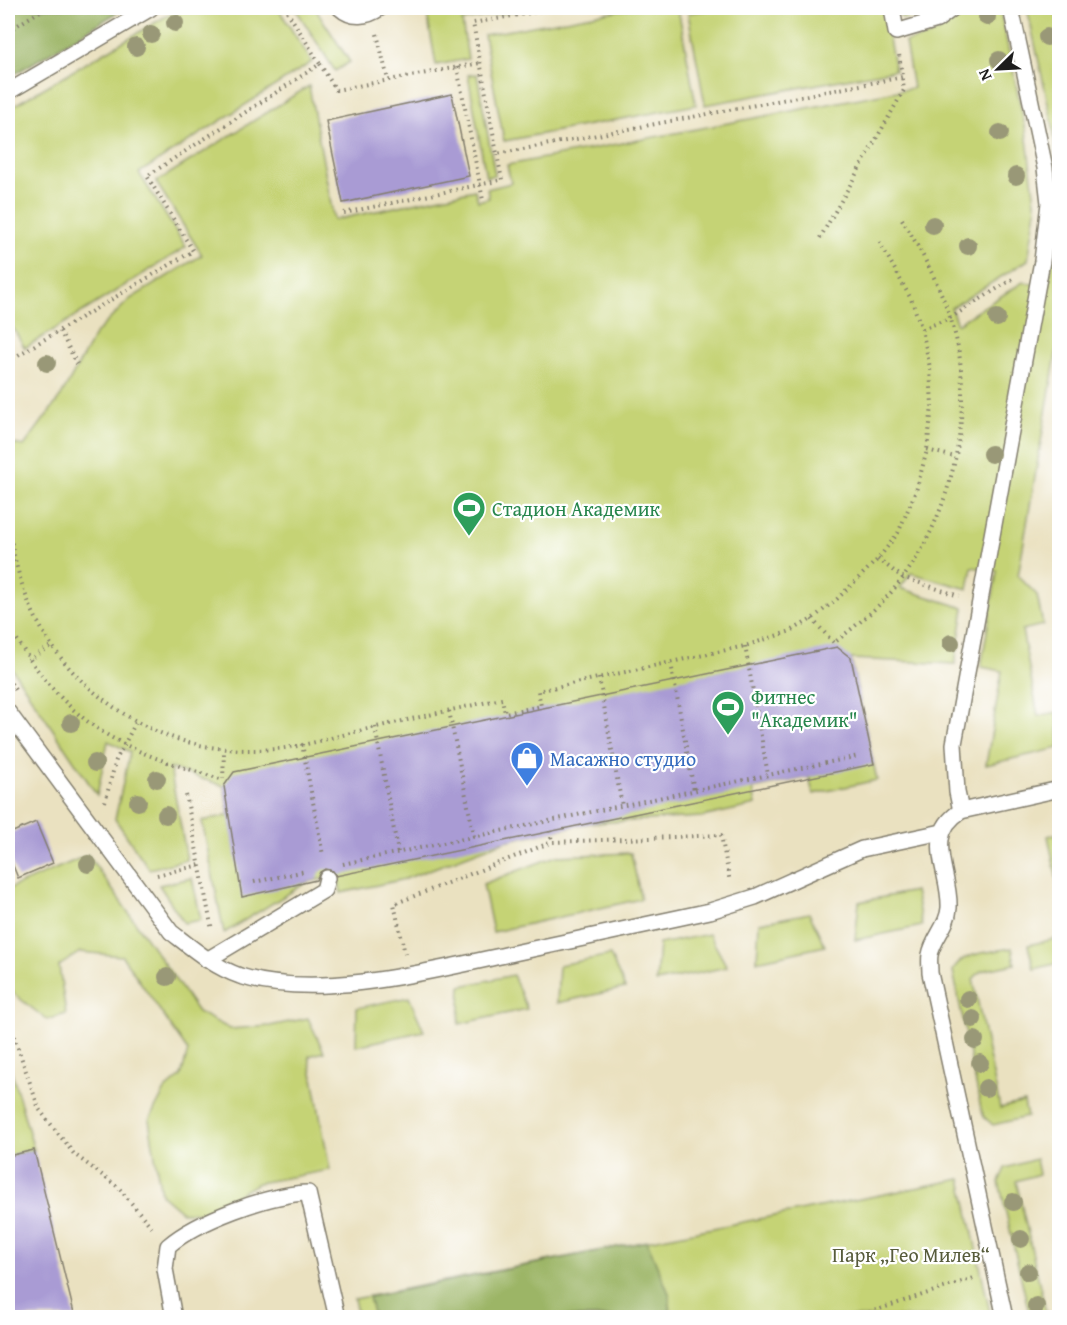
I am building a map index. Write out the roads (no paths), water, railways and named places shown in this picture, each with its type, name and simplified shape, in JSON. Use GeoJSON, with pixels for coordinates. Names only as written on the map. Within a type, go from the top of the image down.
{"type":"FeatureCollection","features":[{"type":"Feature","properties":{"kind":"lane"},"geometry":{"type":"LineString","coordinates":[[8,92],[152,8]]}},
{"type":"Feature","properties":{"kind":"lane"},"geometry":{"type":"LineString","coordinates":[[340,8],[347,14],[357,16],[376,10]]}},
{"type":"Feature","properties":{"kind":"lane"},"geometry":{"type":"LineString","coordinates":[[892,8],[896,32],[937,20],[953,8]]}},
{"type":"Feature","properties":{"kind":"lane"},"geometry":{"type":"LineString","coordinates":[[962,811],[957,792],[954,744],[1042,261],[1049,203],[1045,168],[1011,8]]}},
{"type":"Feature","properties":{"kind":"lane"},"geometry":{"type":"LineString","coordinates":[[8,712],[171,932],[207,960],[239,975],[274,984],[328,984],[409,975],[734,904],[862,849],[942,832]]}},
{"type":"Feature","properties":{"kind":"lane"},"geometry":{"type":"LineString","coordinates":[[1005,1317],[930,973],[930,953],[947,922],[950,907],[941,851],[942,832],[949,819],[962,811],[1059,789]]}},
{"type":"Feature","properties":{"kind":"lane"},"geometry":{"type":"LineString","coordinates":[[207,960],[324,890],[326,871]]}},
{"type":"Feature","properties":{"kind":"lane"},"geometry":{"type":"LineString","coordinates":[[174,1317],[165,1269],[168,1246],[182,1234],[261,1202],[286,1194],[308,1193],[337,1317]]}},
{"type":"Feature","properties":{"kind":"place","name":"Стадион Академик"},"geometry":{"type":"Point","coordinates":[469,537]}},
{"type":"Feature","properties":{"kind":"place","name":"Фитнес \"Академик\""},"geometry":{"type":"Point","coordinates":[728,736]}},
{"type":"Feature","properties":{"kind":"place","name":"Масажно студио"},"geometry":{"type":"Point","coordinates":[527,787]}},
{"type":"Feature","properties":{"kind":"park label","name":"Парк „Гео Милев“"},"geometry":{"type":"Point","coordinates":[911,1254]}}]}
